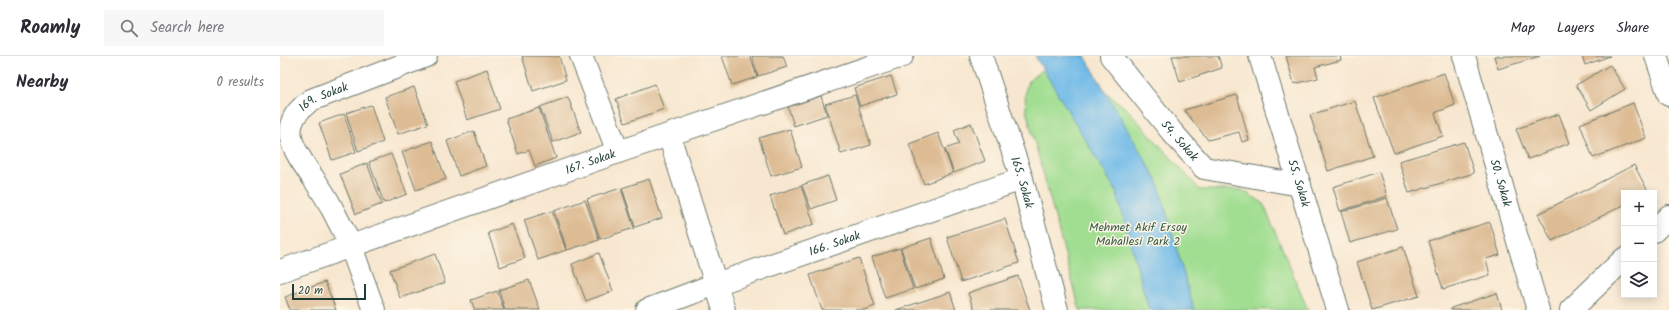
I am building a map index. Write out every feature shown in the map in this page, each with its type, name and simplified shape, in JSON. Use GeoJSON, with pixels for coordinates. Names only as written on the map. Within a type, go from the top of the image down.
{"type":"FeatureCollection","features":[{"type":"Feature","properties":{"kind":"street","name":"169. Sokak"},"geometry":{"type":"LineString","coordinates":[[374,310],[351,246],[318,184],[303,164],[292,139],[291,126],[293,118],[300,108],[311,100],[426,56]]}},
{"type":"Feature","properties":{"kind":"street"},"geometry":{"type":"LineString","coordinates":[[581,56],[618,152]]}},
{"type":"Feature","properties":{"kind":"street","name":"167. Sokak"},"geometry":{"type":"LineString","coordinates":[[280,271],[618,152],[902,56]]}},
{"type":"Feature","properties":{"kind":"street","name":"165. Sokak"},"geometry":{"type":"LineString","coordinates":[[981,56],[1022,179],[1057,310]]}},
{"type":"Feature","properties":{"kind":"street","name":"54. Sokak"},"geometry":{"type":"LineString","coordinates":[[1111,56],[1172,132],[1204,168],[1300,185]]}},
{"type":"Feature","properties":{"kind":"street","name":"55. Sokak"},"geometry":{"type":"LineString","coordinates":[[1260,56],[1338,310]]}},
{"type":"Feature","properties":{"kind":"street","name":"50. Sokak"},"geometry":{"type":"LineString","coordinates":[[1464,56],[1538,310]]}},
{"type":"Feature","properties":{"kind":"street"},"geometry":{"type":"LineString","coordinates":[[1656,56],[1669,95]]}},
{"type":"Feature","properties":{"kind":"street"},"geometry":{"type":"LineString","coordinates":[[669,136],[724,310]]}},
{"type":"Feature","properties":{"kind":"street","name":"166. Sokak"},"geometry":{"type":"LineString","coordinates":[[647,310],[716,284],[1022,179]]}},
{"type":"Feature","properties":{"kind":"street"},"geometry":{"type":"LineString","coordinates":[[1657,228],[1669,216]]}},
{"type":"Feature","properties":{"kind":"street"},"geometry":{"type":"LineString","coordinates":[[1571,310],[1621,262]]}},
{"type":"Feature","properties":{"kind":"green space","name":"Mehmet Akif Ersoy Mahallesi Park 2"},"geometry":{"type":"Polygon","coordinates":[[[1054,63],[1083,74],[1128,110],[1200,190],[1242,190],[1263,203],[1308,310],[1080,310],[1026,110],[1025,99],[1027,85],[1033,77],[1054,63]]]}},
{"type":"Feature","properties":{"kind":"water"},"geometry":{"type":"Polygon","coordinates":[[[1035,56],[1085,56],[1158,182],[1194,310],[1149,310],[1116,191],[1035,56]]]}},
{"type":"Feature","properties":{"kind":"building"},"geometry":{"type":"Polygon","coordinates":[[[522,56],[559,56],[566,80],[533,91],[522,56]]]}},
{"type":"Feature","properties":{"kind":"building"},"geometry":{"type":"Polygon","coordinates":[[[722,56],[750,56],[757,77],[732,85],[722,56]]]}},
{"type":"Feature","properties":{"kind":"building"},"geometry":{"type":"Polygon","coordinates":[[[752,56],[783,56],[787,67],[758,76],[752,56]]]}},
{"type":"Feature","properties":{"kind":"building"},"geometry":{"type":"Polygon","coordinates":[[[1172,56],[1218,56],[1222,68],[1180,82],[1172,56]]]}},
{"type":"Feature","properties":{"kind":"building"},"geometry":{"type":"Polygon","coordinates":[[[1286,56],[1340,56],[1341,60],[1315,67],[1318,78],[1294,84],[1286,56]]]}},
{"type":"Feature","properties":{"kind":"building"},"geometry":{"type":"Polygon","coordinates":[[[1494,56],[1540,56],[1498,69],[1494,56]]]}},
{"type":"Feature","properties":{"kind":"building"},"geometry":{"type":"Polygon","coordinates":[[[1582,56],[1610,56],[1585,65],[1582,56]]]}},
{"type":"Feature","properties":{"kind":"building"},"geometry":{"type":"Polygon","coordinates":[[[1610,65],[1625,89],[1591,110],[1576,85],[1610,65]]]}},
{"type":"Feature","properties":{"kind":"building"},"geometry":{"type":"Polygon","coordinates":[[[487,69],[500,109],[467,120],[454,81],[487,69]]]}},
{"type":"Feature","properties":{"kind":"building"},"geometry":{"type":"Polygon","coordinates":[[[1444,73],[1455,105],[1435,113],[1443,136],[1394,153],[1374,98],[1444,73]]]}},
{"type":"Feature","properties":{"kind":"building"},"geometry":{"type":"Polygon","coordinates":[[[891,76],[897,94],[860,106],[854,88],[891,76]]]}},
{"type":"Feature","properties":{"kind":"building"},"geometry":{"type":"Polygon","coordinates":[[[655,84],[664,109],[625,123],[616,99],[655,84]]]}},
{"type":"Feature","properties":{"kind":"building"},"geometry":{"type":"Polygon","coordinates":[[[414,87],[428,124],[398,134],[385,97],[414,87]]]}},
{"type":"Feature","properties":{"kind":"building"},"geometry":{"type":"Polygon","coordinates":[[[855,95],[871,145],[841,154],[825,104],[855,95]]]}},
{"type":"Feature","properties":{"kind":"building"},"geometry":{"type":"Polygon","coordinates":[[[1237,95],[1249,140],[1242,142],[1239,132],[1208,140],[1184,110],[1237,95]]]}},
{"type":"Feature","properties":{"kind":"building"},"geometry":{"type":"Polygon","coordinates":[[[821,96],[827,115],[794,126],[788,107],[821,96]]]}},
{"type":"Feature","properties":{"kind":"building"},"geometry":{"type":"Polygon","coordinates":[[[568,97],[581,132],[553,142],[540,107],[568,97]]]}},
{"type":"Feature","properties":{"kind":"building"},"geometry":{"type":"Polygon","coordinates":[[[1355,101],[1373,156],[1328,171],[1310,115],[1355,101]]]}},
{"type":"Feature","properties":{"kind":"building"},"geometry":{"type":"Polygon","coordinates":[[[1633,103],[1646,138],[1593,158],[1580,124],[1633,103]]]}},
{"type":"Feature","properties":{"kind":"building"},"geometry":{"type":"Polygon","coordinates":[[[371,105],[383,142],[358,151],[346,113],[371,105]]]}},
{"type":"Feature","properties":{"kind":"building"},"geometry":{"type":"Polygon","coordinates":[[[539,108],[556,158],[535,166],[529,150],[518,154],[506,119],[539,108]]]}},
{"type":"Feature","properties":{"kind":"building"},"geometry":{"type":"Polygon","coordinates":[[[344,114],[356,152],[332,160],[319,123],[344,114]]]}},
{"type":"Feature","properties":{"kind":"building"},"geometry":{"type":"Polygon","coordinates":[[[1559,114],[1570,143],[1528,159],[1516,129],[1559,114]]]}},
{"type":"Feature","properties":{"kind":"building"},"geometry":{"type":"Polygon","coordinates":[[[971,123],[985,161],[954,173],[945,149],[959,144],[954,130],[971,123]]]}},
{"type":"Feature","properties":{"kind":"building"},"geometry":{"type":"Polygon","coordinates":[[[790,129],[802,167],[771,176],[759,138],[790,129]]]}},
{"type":"Feature","properties":{"kind":"building"},"geometry":{"type":"Polygon","coordinates":[[[474,131],[486,166],[459,176],[447,141],[474,131]]]}},
{"type":"Feature","properties":{"kind":"building"},"geometry":{"type":"Polygon","coordinates":[[[938,133],[953,173],[924,184],[909,144],[938,133]]]}},
{"type":"Feature","properties":{"kind":"building"},"geometry":{"type":"Polygon","coordinates":[[[432,141],[446,179],[416,190],[402,152],[432,141]]]}},
{"type":"Feature","properties":{"kind":"building"},"geometry":{"type":"Polygon","coordinates":[[[1464,142],[1474,173],[1409,193],[1399,161],[1464,142]]]}},
{"type":"Feature","properties":{"kind":"building"},"geometry":{"type":"Polygon","coordinates":[[[391,154],[407,194],[384,203],[369,162],[391,154]]]}},
{"type":"Feature","properties":{"kind":"building"},"geometry":{"type":"Polygon","coordinates":[[[367,163],[382,204],[356,214],[340,174],[367,163]]]}},
{"type":"Feature","properties":{"kind":"building"},"geometry":{"type":"Polygon","coordinates":[[[1634,165],[1647,190],[1621,190],[1621,206],[1552,241],[1538,214],[1634,165]]]}},
{"type":"Feature","properties":{"kind":"building"},"geometry":{"type":"Polygon","coordinates":[[[1379,172],[1387,196],[1340,211],[1333,187],[1379,172]]]}},
{"type":"Feature","properties":{"kind":"building"},"geometry":{"type":"Polygon","coordinates":[[[828,176],[836,200],[811,209],[802,185],[828,176]]]}},
{"type":"Feature","properties":{"kind":"building"},"geometry":{"type":"Polygon","coordinates":[[[649,179],[662,218],[635,227],[622,188],[649,179]]]}},
{"type":"Feature","properties":{"kind":"building"},"geometry":{"type":"Polygon","coordinates":[[[801,186],[814,224],[783,235],[770,196],[801,186]]]}},
{"type":"Feature","properties":{"kind":"building"},"geometry":{"type":"Polygon","coordinates":[[[621,188],[634,228],[600,239],[587,199],[621,188]]]}},
{"type":"Feature","properties":{"kind":"building"},"geometry":{"type":"Polygon","coordinates":[[[1387,198],[1397,229],[1350,243],[1341,212],[1387,198]]]}},
{"type":"Feature","properties":{"kind":"building"},"geometry":{"type":"Polygon","coordinates":[[[585,200],[599,240],[567,250],[554,211],[585,200]]]}},
{"type":"Feature","properties":{"kind":"building"},"geometry":{"type":"Polygon","coordinates":[[[552,211],[566,250],[538,260],[524,220],[552,211]]]}},
{"type":"Feature","properties":{"kind":"building"},"geometry":{"type":"Polygon","coordinates":[[[1005,219],[1019,263],[961,282],[947,237],[1005,219]]]}},
{"type":"Feature","properties":{"kind":"building"},"geometry":{"type":"Polygon","coordinates":[[[1490,222],[1500,255],[1486,259],[1490,275],[1443,289],[1428,241],[1490,222]]]}},
{"type":"Feature","properties":{"kind":"building"},"geometry":{"type":"Polygon","coordinates":[[[512,224],[525,258],[500,267],[488,233],[512,224]]]}},
{"type":"Feature","properties":{"kind":"building"},"geometry":{"type":"Polygon","coordinates":[[[931,238],[944,279],[915,289],[901,248],[931,238]]]}},
{"type":"Feature","properties":{"kind":"building"},"geometry":{"type":"Polygon","coordinates":[[[1403,247],[1419,296],[1372,310],[1357,262],[1403,247]]]}},
{"type":"Feature","properties":{"kind":"building"},"geometry":{"type":"Polygon","coordinates":[[[900,248],[913,289],[885,298],[872,257],[900,248]]]}},
{"type":"Feature","properties":{"kind":"building"},"geometry":{"type":"Polygon","coordinates":[[[599,253],[613,291],[586,301],[572,264],[599,253]]]}},
{"type":"Feature","properties":{"kind":"building"},"geometry":{"type":"Polygon","coordinates":[[[435,254],[445,283],[400,298],[390,270],[435,254]]]}},
{"type":"Feature","properties":{"kind":"building"},"geometry":{"type":"Polygon","coordinates":[[[859,258],[875,306],[864,310],[822,310],[810,275],[859,258]]]}},
{"type":"Feature","properties":{"kind":"building"},"geometry":{"type":"Polygon","coordinates":[[[1018,276],[1030,310],[974,310],[968,293],[1018,276]]]}},
{"type":"Feature","properties":{"kind":"building"},"geometry":{"type":"Polygon","coordinates":[[[529,280],[540,310],[505,310],[499,290],[529,280]]]}},
{"type":"Feature","properties":{"kind":"building"},"geometry":{"type":"Polygon","coordinates":[[[325,282],[336,310],[290,310],[285,297],[325,282]]]}},
{"type":"Feature","properties":{"kind":"building"},"geometry":{"type":"Polygon","coordinates":[[[497,291],[504,310],[475,310],[471,300],[497,291]]]}},
{"type":"Feature","properties":{"kind":"building"},"geometry":{"type":"Polygon","coordinates":[[[950,292],[956,310],[896,310],[950,292]]]}},
{"type":"Feature","properties":{"kind":"building"},"geometry":{"type":"Polygon","coordinates":[[[1497,293],[1502,310],[1451,310],[1451,308],[1497,293]]]}}]}
